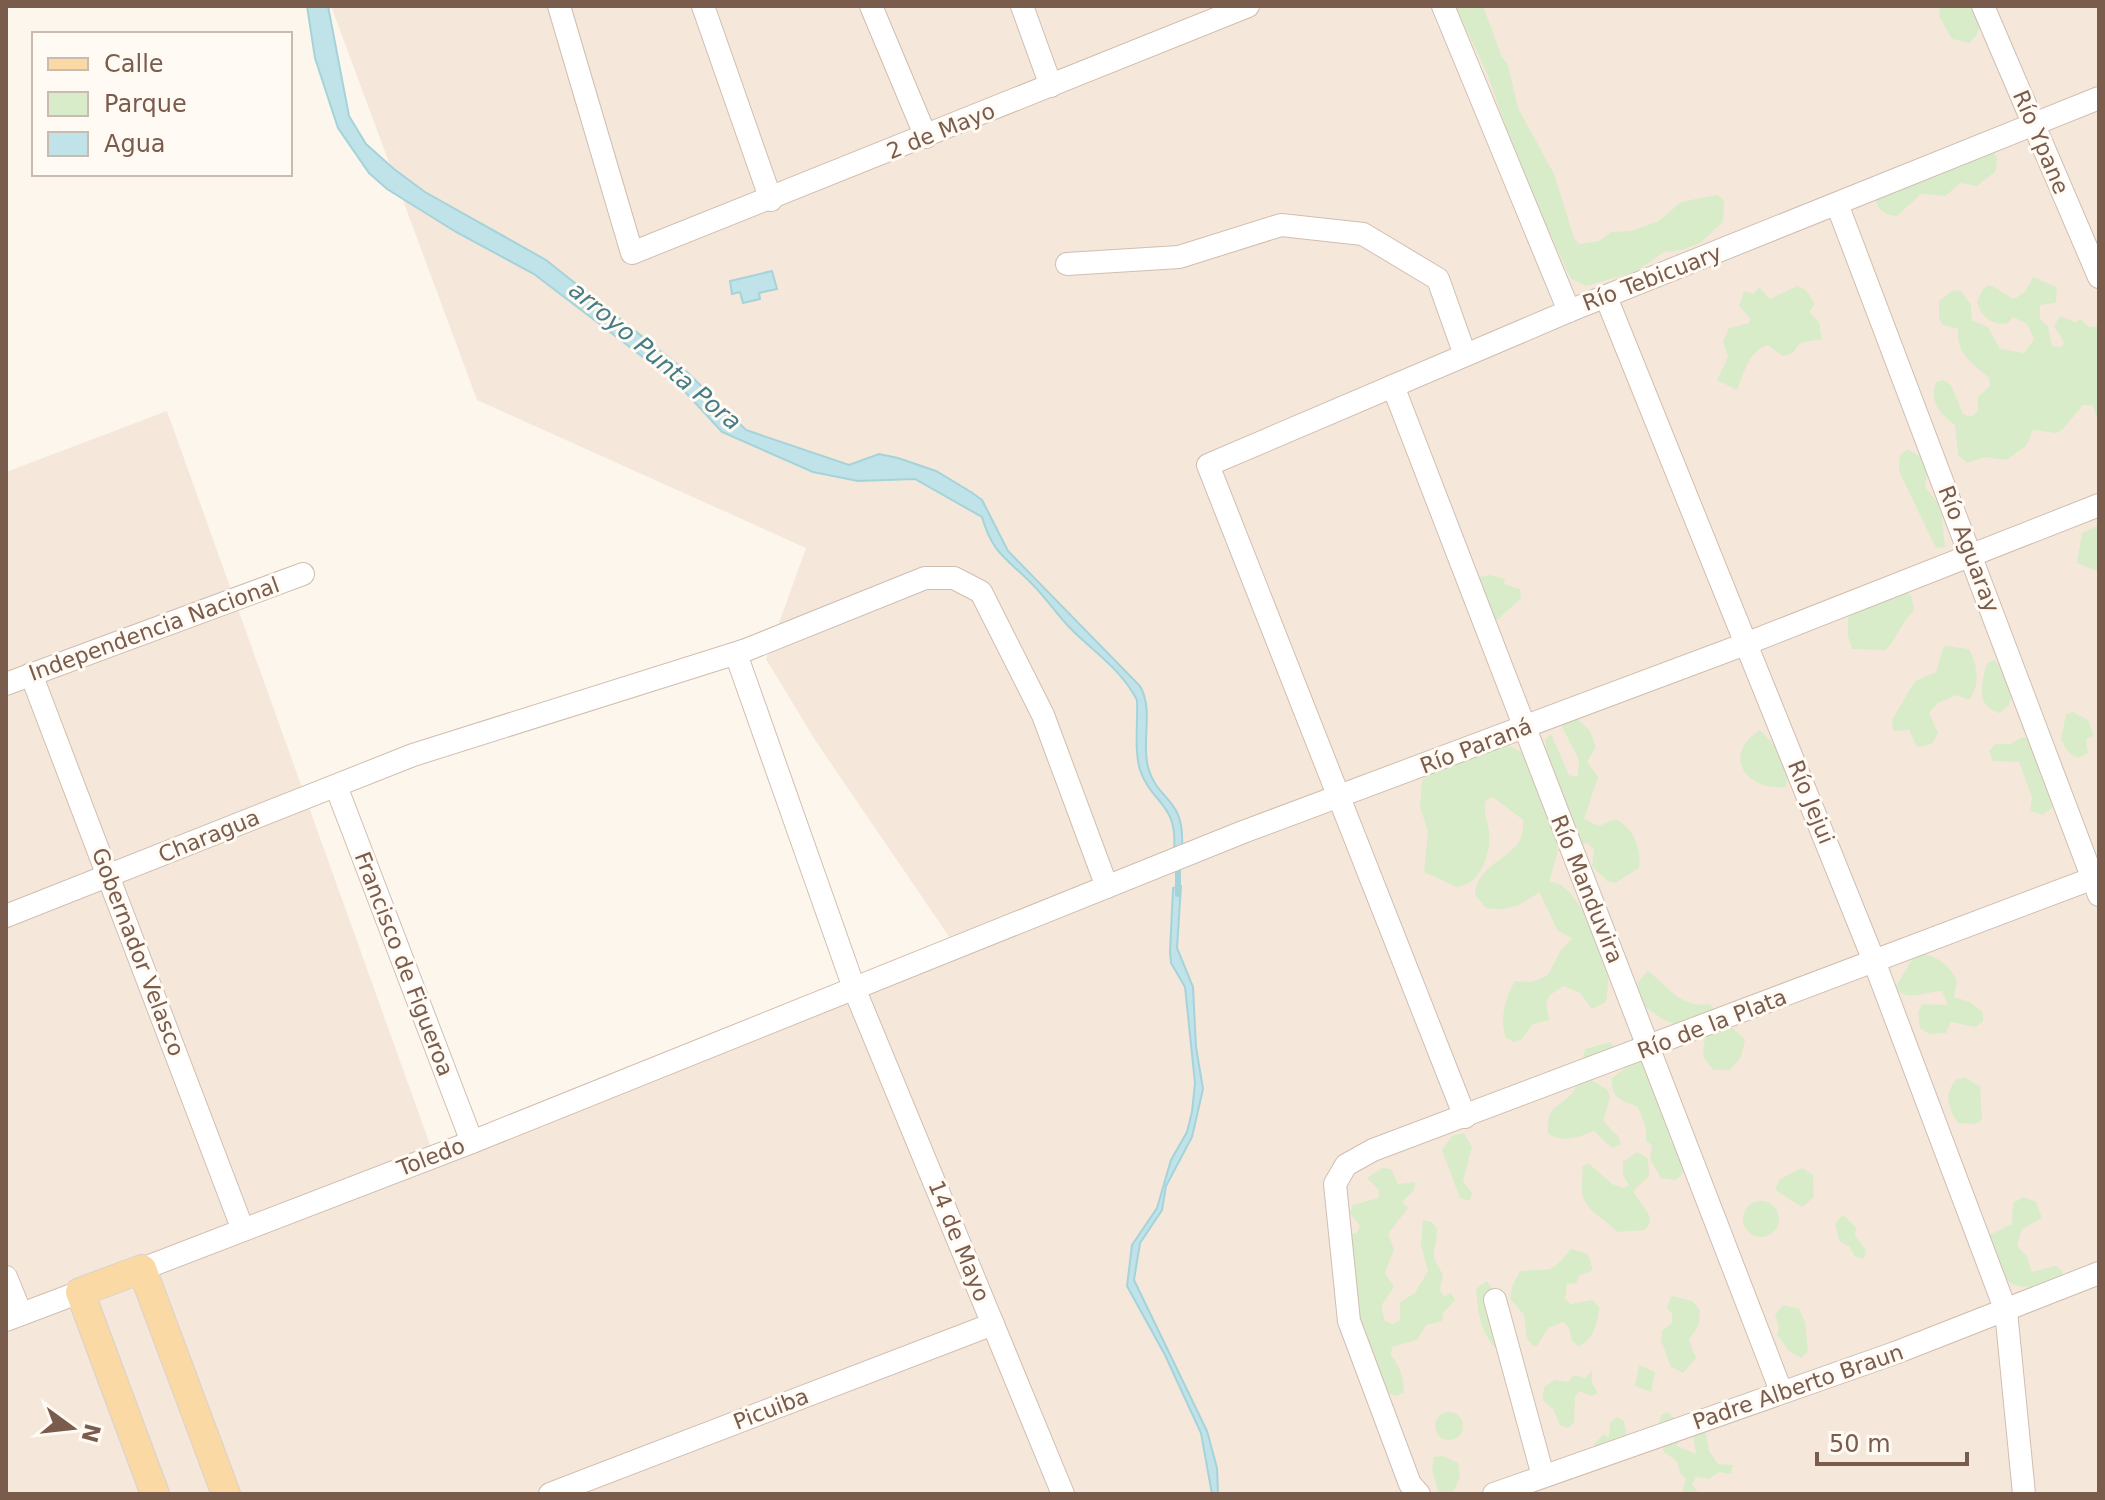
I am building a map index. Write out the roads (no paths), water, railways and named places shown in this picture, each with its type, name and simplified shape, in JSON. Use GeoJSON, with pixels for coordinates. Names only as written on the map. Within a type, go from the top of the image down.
{"type":"FeatureCollection","features":[{"type":"Feature","properties":{"kind":"main road","name":"Toledo"},"geometry":{"type":"LineString","coordinates":[[80,1292],[142,1269]]}},
{"type":"Feature","properties":{"kind":"main road"},"geometry":{"type":"LineString","coordinates":[[142,1269],[226,1494]]}},
{"type":"Feature","properties":{"kind":"main road"},"geometry":{"type":"LineString","coordinates":[[80,1292],[155,1494]]}},
{"type":"Feature","properties":{"kind":"street","name":"2 de Mayo"},"geometry":{"type":"LineString","coordinates":[[559,6],[632,253],[1051,86],[1205,14],[1248,6]]}},
{"type":"Feature","properties":{"kind":"street"},"geometry":{"type":"LineString","coordinates":[[703,6],[771,200]]}},
{"type":"Feature","properties":{"kind":"street"},"geometry":{"type":"LineString","coordinates":[[871,6],[926,137]]}},
{"type":"Feature","properties":{"kind":"street"},"geometry":{"type":"LineString","coordinates":[[1022,6],[1051,86]]}},
{"type":"Feature","properties":{"kind":"street"},"geometry":{"type":"LineString","coordinates":[[1443,6],[1569,311]]}},
{"type":"Feature","properties":{"kind":"street","name":"Río Ypane"},"geometry":{"type":"LineString","coordinates":[[1983,6],[2099,277]]}},
{"type":"Feature","properties":{"kind":"street","name":"Río Tebicuary"},"geometry":{"type":"LineString","coordinates":[[1339,797],[1208,465],[1569,311],[2099,98]]}},
{"type":"Feature","properties":{"kind":"street","name":"Río Aguaray"},"geometry":{"type":"LineString","coordinates":[[1837,204],[2097,883]]}},
{"type":"Feature","properties":{"kind":"street"},"geometry":{"type":"LineString","coordinates":[[1067,264],[1179,257],[1281,225],[1363,234],[1438,279],[1465,355]]}},
{"type":"Feature","properties":{"kind":"street","name":"Río Jejui"},"geometry":{"type":"LineString","coordinates":[[1606,297],[1874,961],[2006,1311],[2024,1494]]}},
{"type":"Feature","properties":{"kind":"street","name":"Río Manduvira"},"geometry":{"type":"LineString","coordinates":[[1393,386],[1781,1391]]}},
{"type":"Feature","properties":{"kind":"street","name":"Río Paraná"},"geometry":{"type":"LineString","coordinates":[[854,988],[1243,832],[1748,643],[2099,505]]}},
{"type":"Feature","properties":{"kind":"street","name":"Independencia Nacional"},"geometry":{"type":"LineString","coordinates":[[6,684],[303,574]]}},
{"type":"Feature","properties":{"kind":"street","name":"Charagua"},"geometry":{"type":"LineString","coordinates":[[6,916],[413,755],[743,651],[925,578],[954,578],[981,592],[1043,715],[1107,887]]}},
{"type":"Feature","properties":{"kind":"street","name":"14 de Mayo"},"geometry":{"type":"LineString","coordinates":[[743,651],[736,654],[854,988],[1063,1494]]}},
{"type":"Feature","properties":{"kind":"street","name":"Gobernador Velasco"},"geometry":{"type":"LineString","coordinates":[[31,674],[243,1230]]}},
{"type":"Feature","properties":{"kind":"street","name":"Francisco de Figueroa"},"geometry":{"type":"LineString","coordinates":[[336,786],[472,1142]]}},
{"type":"Feature","properties":{"kind":"street"},"geometry":{"type":"LineString","coordinates":[[1339,797],[1465,1117]]}},
{"type":"Feature","properties":{"kind":"street","name":"Río de la Plata"},"geometry":{"type":"LineString","coordinates":[[1419,1494],[1410,1484],[1349,1321],[1335,1184],[1346,1165],[1874,961],[2097,883]]}},
{"type":"Feature","properties":{"kind":"street","name":"Toledo"},"geometry":{"type":"LineString","coordinates":[[142,1269],[472,1142],[854,988]]}},
{"type":"Feature","properties":{"kind":"street","name":"Padre Alberto Braun"},"geometry":{"type":"LineString","coordinates":[[1494,1494],[1895,1353],[2099,1273]]}},
{"type":"Feature","properties":{"kind":"street"},"geometry":{"type":"LineString","coordinates":[[6,1277],[13,1317]]}},
{"type":"Feature","properties":{"kind":"street","name":"Toledo"},"geometry":{"type":"LineString","coordinates":[[13,1317],[80,1292]]}},
{"type":"Feature","properties":{"kind":"street"},"geometry":{"type":"LineString","coordinates":[[1495,1300],[1543,1476]]}},
{"type":"Feature","properties":{"kind":"street","name":"Picuiba"},"geometry":{"type":"LineString","coordinates":[[550,1494],[993,1324]]}},
{"type":"Feature","properties":{"kind":"water"},"geometry":{"type":"Polygon","coordinates":[[[307,6],[328,6],[349,116],[366,144],[425,192],[546,260],[688,373],[746,430],[849,465],[879,454],[898,458],[936,471],[982,500],[1008,551],[1140,686],[1147,715],[1148,767],[1179,818],[1182,847],[1174,849],[1172,822],[1140,770],[1137,700],[1131,690],[1002,555],[991,540],[982,517],[915,479],[858,481],[813,472],[722,432],[677,383],[534,274],[456,232],[387,189],[369,173],[338,128],[315,58],[307,6]]]}},
{"type":"Feature","properties":{"kind":"water"},"geometry":{"type":"Polygon","coordinates":[[[772,271],[777,289],[759,293],[760,299],[743,303],[740,292],[732,294],[730,281],[772,271]]]}},
{"type":"Feature","properties":{"kind":"water"},"geometry":{"type":"Polygon","coordinates":[[[1181,886],[1177,948],[1193,987],[1196,1047],[1203,1089],[1192,1137],[1166,1186],[1162,1210],[1140,1243],[1134,1280],[1207,1431],[1217,1468],[1218,1494],[1212,1494],[1201,1433],[1165,1355],[1127,1286],[1132,1245],[1157,1208],[1171,1160],[1187,1132],[1192,1112],[1195,1083],[1185,987],[1171,963],[1170,952],[1173,888],[1181,886]]]}},
{"type":"Feature","properties":{"kind":"waterway","name":"arroyo Punta Pora"},"geometry":{"type":"LineString","coordinates":[[1178,862],[1178,894]]}}]}
